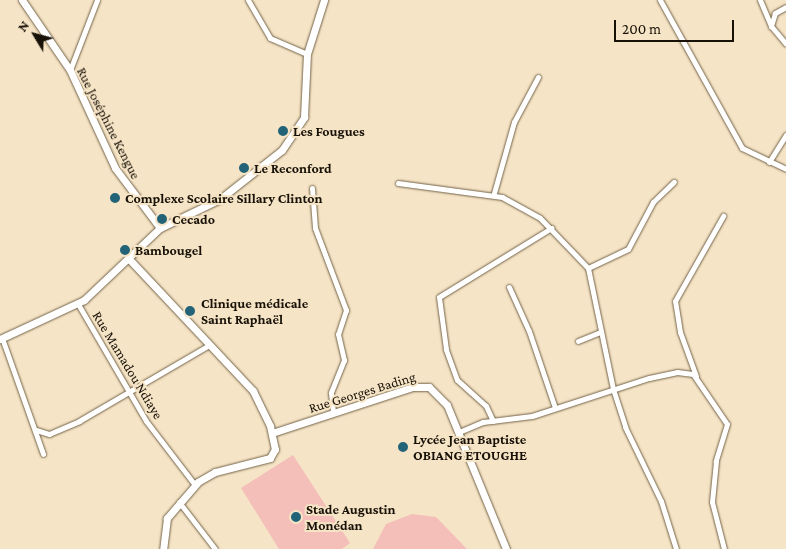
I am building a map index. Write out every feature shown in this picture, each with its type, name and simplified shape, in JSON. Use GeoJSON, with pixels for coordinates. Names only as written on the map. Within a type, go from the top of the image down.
{"type":"FeatureCollection","features":[{"type":"Feature","properties":{"kind":"street","name":"Rue Joséphine Kengue"},"geometry":{"type":"LineString","coordinates":[[22,0],[70,70],[115,168],[160,228]]}},
{"type":"Feature","properties":{"kind":"street"},"geometry":{"type":"LineString","coordinates":[[70,70],[98,0]]}},
{"type":"Feature","properties":{"kind":"street"},"geometry":{"type":"LineString","coordinates":[[248,0],[270,38],[308,54]]}},
{"type":"Feature","properties":{"kind":"street"},"geometry":{"type":"LineString","coordinates":[[43,454],[36,430],[1,339],[78,304],[130,260],[160,228],[235,189],[289,142],[304,117],[308,54],[324,0]]}},
{"type":"Feature","properties":{"kind":"street"},"geometry":{"type":"LineString","coordinates":[[660,0],[739,144],[750,155],[786,168]]}},
{"type":"Feature","properties":{"kind":"street"},"geometry":{"type":"LineString","coordinates":[[760,0],[771,26],[786,44]]}},
{"type":"Feature","properties":{"kind":"street"},"geometry":{"type":"LineString","coordinates":[[771,26],[775,13],[786,7]]}},
{"type":"Feature","properties":{"kind":"street"},"geometry":{"type":"LineString","coordinates":[[494,193],[514,122],[538,77]]}},
{"type":"Feature","properties":{"kind":"street"},"geometry":{"type":"LineString","coordinates":[[769,162],[786,135]]}},
{"type":"Feature","properties":{"kind":"street"},"geometry":{"type":"LineString","coordinates":[[588,268],[628,248],[653,202],[674,182]]}},
{"type":"Feature","properties":{"kind":"street"},"geometry":{"type":"LineString","coordinates":[[398,183],[494,193],[530,211],[551,228],[588,268],[596,292],[600,332],[613,389],[625,427],[661,501],[676,549]]}},
{"type":"Feature","properties":{"kind":"street"},"geometry":{"type":"LineString","coordinates":[[312,188],[315,228],[346,310],[338,334],[344,360],[331,393],[333,412]]}},
{"type":"Feature","properties":{"kind":"street"},"geometry":{"type":"LineString","coordinates":[[723,216],[675,301],[680,332],[696,376],[728,428],[716,461],[712,502],[724,549]]}},
{"type":"Feature","properties":{"kind":"street"},"geometry":{"type":"LineString","coordinates":[[493,421],[486,406],[457,380],[446,349],[439,297],[551,228]]}},
{"type":"Feature","properties":{"kind":"street"},"geometry":{"type":"LineString","coordinates":[[130,260],[253,391],[272,433],[275,449],[270,458],[215,472],[195,485],[179,502],[168,518],[163,549]]}},
{"type":"Feature","properties":{"kind":"street"},"geometry":{"type":"LineString","coordinates":[[509,287],[529,331],[555,408]]}},
{"type":"Feature","properties":{"kind":"street","name":"Rue Mamadou Ndiaye"},"geometry":{"type":"LineString","coordinates":[[78,304],[149,426],[195,485]]}},
{"type":"Feature","properties":{"kind":"street"},"geometry":{"type":"LineString","coordinates":[[578,341],[600,332]]}},
{"type":"Feature","properties":{"kind":"street"},"geometry":{"type":"LineString","coordinates":[[36,430],[49,434],[130,391],[209,345]]}},
{"type":"Feature","properties":{"kind":"street"},"geometry":{"type":"LineString","coordinates":[[459,432],[493,421],[555,408],[674,372],[696,376]]}},
{"type":"Feature","properties":{"kind":"street","name":"Rue Georges Bading"},"geometry":{"type":"LineString","coordinates":[[272,433],[333,412],[426,386],[442,398],[459,432],[506,549]]}},
{"type":"Feature","properties":{"kind":"street"},"geometry":{"type":"LineString","coordinates":[[179,502],[215,549]]}},
{"type":"Feature","properties":{"kind":"shaded area","name":"Stade Augustin Monédan"},"geometry":{"type":"Polygon","coordinates":[[[293,455],[350,543],[342,549],[279,549],[241,488],[293,455]]]}},
{"type":"Feature","properties":{"kind":"shaded area"},"geometry":{"type":"Polygon","coordinates":[[[412,514],[436,517],[467,549],[373,549],[386,524],[412,514]]]}},
{"type":"Feature","properties":{"kind":"place","name":"Les Fougues"},"geometry":{"type":"Point","coordinates":[283,131]}},
{"type":"Feature","properties":{"kind":"place","name":"Le Reconford"},"geometry":{"type":"Point","coordinates":[244,168]}},
{"type":"Feature","properties":{"kind":"place","name":"Complexe Scolaire Sillary Clinton"},"geometry":{"type":"Point","coordinates":[115,198]}},
{"type":"Feature","properties":{"kind":"place","name":"Cecado"},"geometry":{"type":"Point","coordinates":[162,219]}},
{"type":"Feature","properties":{"kind":"place","name":"Bambougel"},"geometry":{"type":"Point","coordinates":[125,250]}},
{"type":"Feature","properties":{"kind":"place","name":"Clinique médicale Saint Raphaël"},"geometry":{"type":"Point","coordinates":[190,311]}},
{"type":"Feature","properties":{"kind":"place","name":"Lycée Jean Baptiste OBIANG ETOUGHE"},"geometry":{"type":"Point","coordinates":[403,447]}},
{"type":"Feature","properties":{"kind":"place","name":"Stade Augustin Monédan"},"geometry":{"type":"Point","coordinates":[296,517]}}]}
